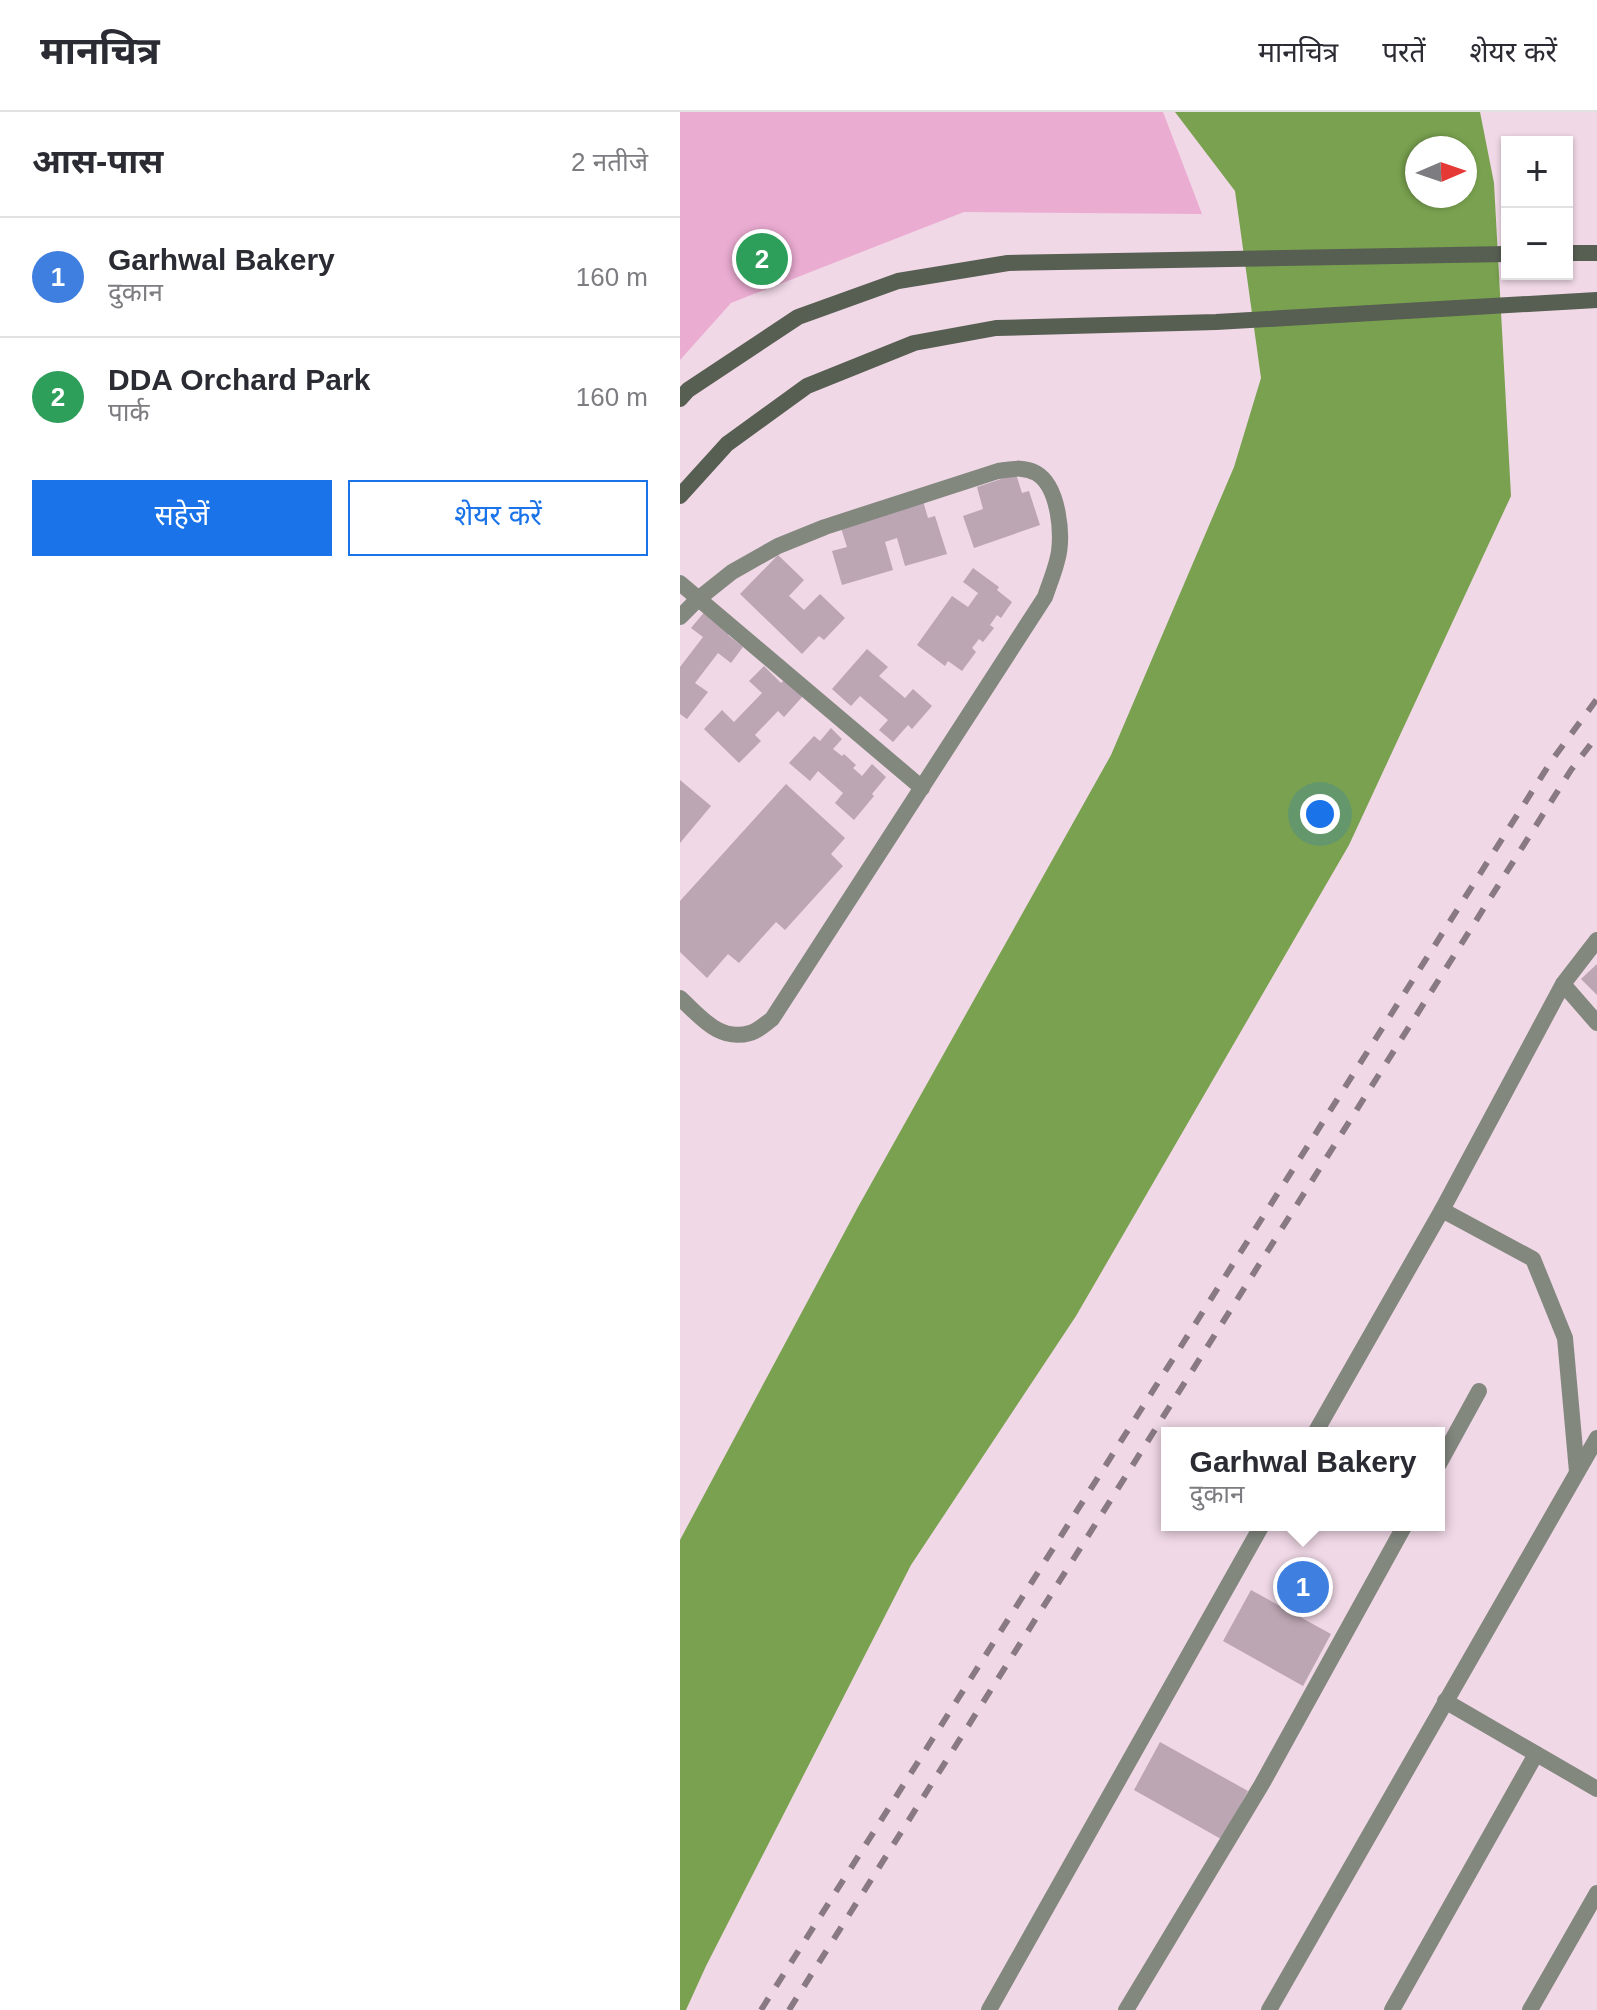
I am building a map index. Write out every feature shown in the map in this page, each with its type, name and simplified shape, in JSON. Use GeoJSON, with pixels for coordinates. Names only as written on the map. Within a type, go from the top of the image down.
{"type":"FeatureCollection","features":[{"type":"Feature","properties":{"kind":"street"},"geometry":{"type":"LineString","coordinates":[[1573,253],[1596,253]]}},
{"type":"Feature","properties":{"kind":"street"},"geometry":{"type":"LineString","coordinates":[[680,399],[688,390],[798,317],[898,281],[1008,263],[1501,254]]}},
{"type":"Feature","properties":{"kind":"street"},"geometry":{"type":"LineString","coordinates":[[680,496],[727,444],[807,386],[914,343],[996,328],[1216,322],[1597,300]]}},
{"type":"Feature","properties":{"kind":"street"},"geometry":{"type":"LineString","coordinates":[[680,617],[732,572],[778,546],[825,527],[998,471],[1021,468],[1037,473],[1049,485],[1059,520],[1059,558],[1045,597],[772,1019],[753,1033],[730,1035],[714,1030],[680,998]]}},
{"type":"Feature","properties":{"kind":"street"},"geometry":{"type":"LineString","coordinates":[[680,583],[922,788]]}},
{"type":"Feature","properties":{"kind":"street"},"geometry":{"type":"LineString","coordinates":[[1318,1427],[1442,1210],[1563,984],[1597,940]]}},
{"type":"Feature","properties":{"kind":"street"},"geometry":{"type":"LineString","coordinates":[[1563,984],[1597,1023]]}},
{"type":"Feature","properties":{"kind":"street"},"geometry":{"type":"LineString","coordinates":[[1442,1210],[1533,1259],[1565,1338],[1577,1472]]}},
{"type":"Feature","properties":{"kind":"street"},"geometry":{"type":"LineString","coordinates":[[1445,1453],[1479,1391]]}},
{"type":"Feature","properties":{"kind":"street"},"geometry":{"type":"LineString","coordinates":[[1269,2010],[1597,1438]]}},
{"type":"Feature","properties":{"kind":"street"},"geometry":{"type":"LineString","coordinates":[[989,2010],[1259,1531]]}},
{"type":"Feature","properties":{"kind":"street"},"geometry":{"type":"LineString","coordinates":[[1126,2010],[1262,1784],[1402,1531]]}},
{"type":"Feature","properties":{"kind":"street"},"geometry":{"type":"LineString","coordinates":[[1445,1701],[1597,1789]]}},
{"type":"Feature","properties":{"kind":"street"},"geometry":{"type":"LineString","coordinates":[[1392,2010],[1536,1754]]}},
{"type":"Feature","properties":{"kind":"street"},"geometry":{"type":"LineString","coordinates":[[1530,2010],[1597,1893]]}},
{"type":"Feature","properties":{"kind":"shaded area"},"geometry":{"type":"Polygon","coordinates":[[[680,112],[1163,112],[1202,214],[964,212],[731,303],[680,360],[680,112]]]}},
{"type":"Feature","properties":{"kind":"shaded area"},"geometry":{"type":"Polygon","coordinates":[[[1175,112],[1480,112],[1494,183],[1511,496],[1349,845],[1076,1316],[911,1565],[686,2010],[680,2010],[680,1540],[858,1207],[1111,755],[1234,467],[1261,378],[1235,191],[1175,112]]]}},
{"type":"Feature","properties":{"kind":"building"},"geometry":{"type":"Polygon","coordinates":[[[1016,474],[1022,493],[1029,491],[1040,525],[974,548],[963,516],[983,509],[977,487],[1016,474]]]}},
{"type":"Feature","properties":{"kind":"building"},"geometry":{"type":"Polygon","coordinates":[[[923,501],[928,518],[935,516],[947,554],[905,566],[897,538],[885,542],[893,570],[842,585],[832,551],[847,547],[840,525],[923,501]]]}},
{"type":"Feature","properties":{"kind":"building"},"geometry":{"type":"Polygon","coordinates":[[[778,555],[804,580],[789,596],[804,610],[820,594],[845,618],[824,640],[819,636],[802,654],[740,594],[778,555]]]}},
{"type":"Feature","properties":{"kind":"building"},"geometry":{"type":"Polygon","coordinates":[[[973,568],[999,587],[997,590],[1012,602],[1001,618],[997,615],[990,625],[994,628],[983,642],[979,639],[972,648],[976,652],[962,671],[948,661],[945,666],[917,645],[952,596],[968,607],[978,593],[963,582],[973,568]]]}},
{"type":"Feature","properties":{"kind":"building"},"geometry":{"type":"Polygon","coordinates":[[[707,609],[732,629],[728,635],[743,647],[731,663],[718,653],[695,683],[708,692],[687,719],[680,714],[680,667],[703,637],[691,628],[707,609]]]}},
{"type":"Feature","properties":{"kind":"building"},"geometry":{"type":"Polygon","coordinates":[[[867,649],[888,667],[879,676],[905,698],[913,689],[932,706],[912,729],[908,725],[893,742],[879,730],[888,720],[860,696],[851,706],[832,689],[867,649]]]}},
{"type":"Feature","properties":{"kind":"building"},"geometry":{"type":"Polygon","coordinates":[[[764,666],[781,683],[786,678],[804,695],[784,717],[778,711],[755,735],[761,741],[739,763],[704,729],[722,710],[734,722],[762,693],[749,681],[764,666]]]}},
{"type":"Feature","properties":{"kind":"building"},"geometry":{"type":"Polygon","coordinates":[[[831,728],[842,739],[833,749],[856,765],[853,768],[862,776],[872,764],[886,777],[854,820],[835,803],[843,793],[818,771],[810,781],[789,763],[814,736],[820,741],[831,728]]]}},
{"type":"Feature","properties":{"kind":"building"},"geometry":{"type":"Polygon","coordinates":[[[680,780],[711,806],[680,843],[680,780]]]}},
{"type":"Feature","properties":{"kind":"building"},"geometry":{"type":"Polygon","coordinates":[[[786,784],[845,838],[831,854],[843,866],[785,930],[776,922],[739,963],[728,954],[707,978],[680,952],[680,901],[786,784]]]}},
{"type":"Feature","properties":{"kind":"building"},"geometry":{"type":"Polygon","coordinates":[[[1597,964],[1597,995],[1581,979],[1597,964]]]}},
{"type":"Feature","properties":{"kind":"building"},"geometry":{"type":"Polygon","coordinates":[[[1251,1590],[1331,1634],[1303,1686],[1223,1641],[1251,1590]]]}},
{"type":"Feature","properties":{"kind":"building"},"geometry":{"type":"Polygon","coordinates":[[[1160,1742],[1248,1791],[1221,1839],[1134,1790],[1160,1742]]]}},
{"type":"Feature","properties":{"kind":"railway"},"geometry":{"type":"LineString","coordinates":[[761,2010],[1552,760],[1597,699]]}},
{"type":"Feature","properties":{"kind":"railway"},"geometry":{"type":"LineString","coordinates":[[789,2010],[1571,770],[1597,736]]}},
{"type":"Feature","properties":{"kind":"place","name":"DDA Orchard Park"},"geometry":{"type":"Point","coordinates":[762,259]}},
{"type":"Feature","properties":{"kind":"place","name":"Garhwal Bakery"},"geometry":{"type":"Point","coordinates":[1303,1587]}}]}
